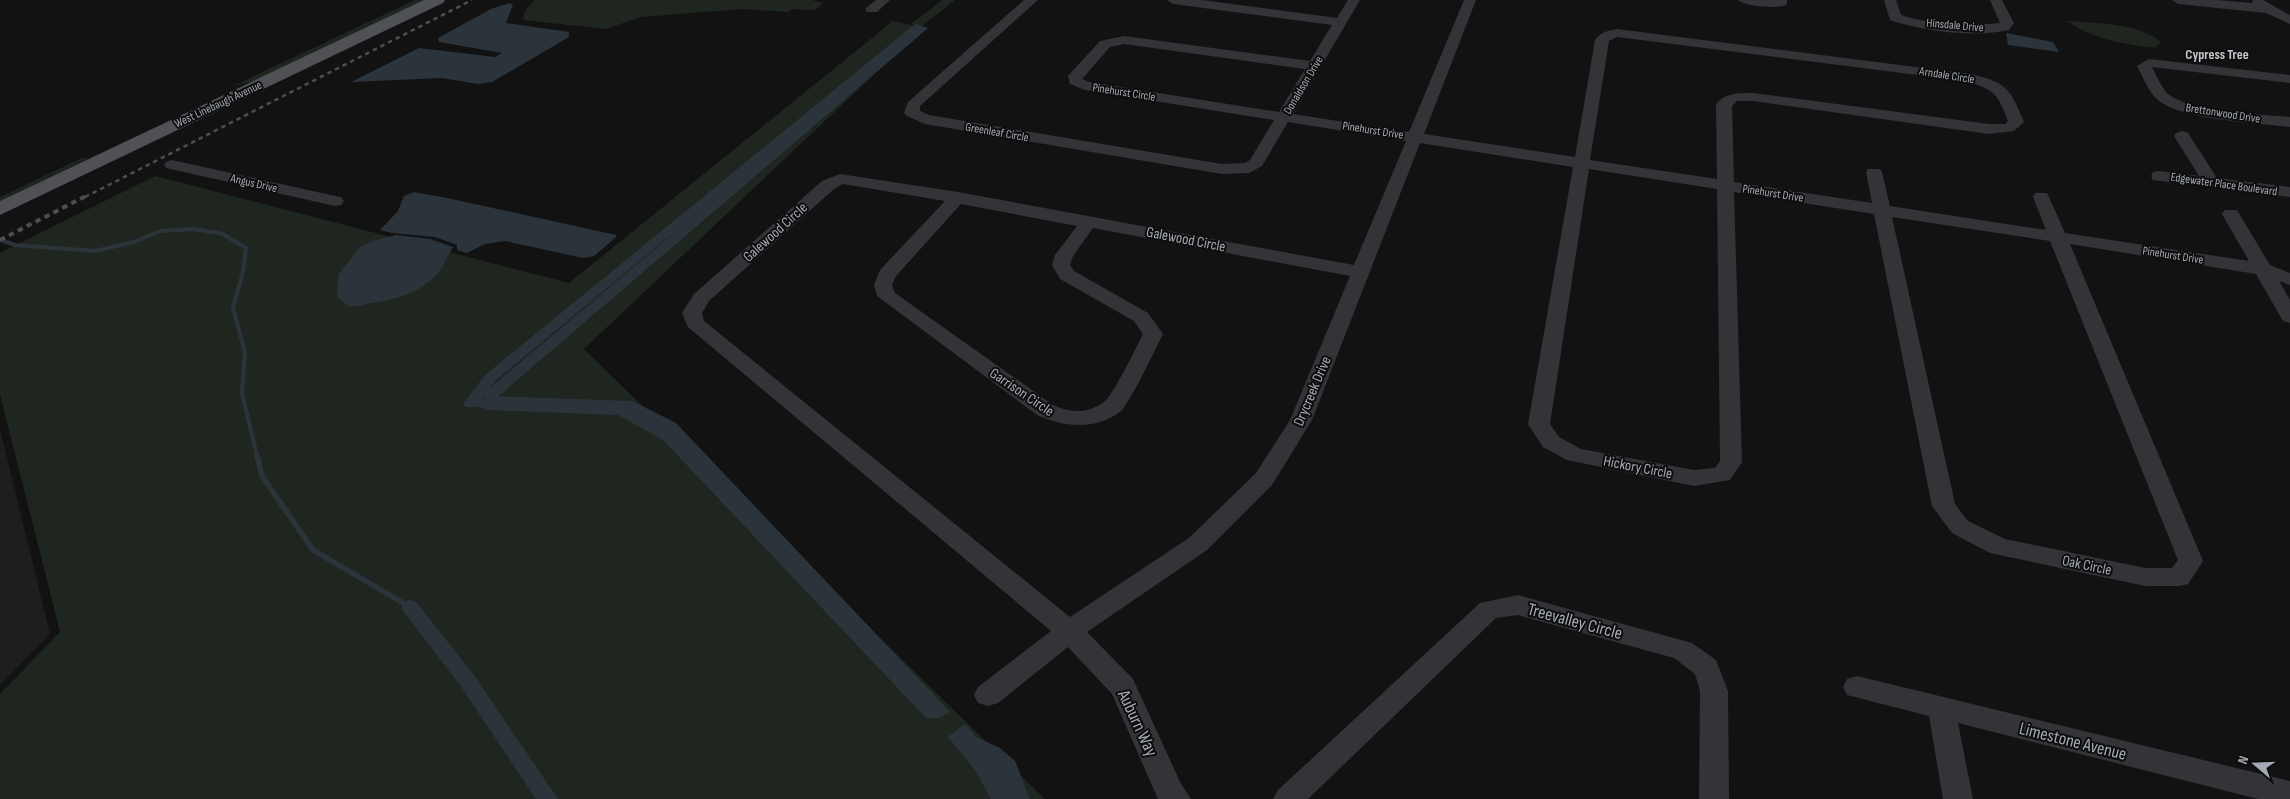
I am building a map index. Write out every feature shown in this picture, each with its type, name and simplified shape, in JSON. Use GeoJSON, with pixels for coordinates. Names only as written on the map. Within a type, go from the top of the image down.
{"type":"FeatureCollection","features":[{"type":"Feature","properties":{"kind":"main road","name":"West Linebaugh Avenue"},"geometry":{"type":"LineString","coordinates":[[2,202],[101,142],[409,0]]}},
{"type":"Feature","properties":{"kind":"main road","name":"West Linebaugh Avenue"},"geometry":{"type":"LineString","coordinates":[[2,202],[167,129],[437,0]]}},
{"type":"Feature","properties":{"kind":"main road"},"geometry":{"type":"LineString","coordinates":[[202,96],[227,100]]}},
{"type":"Feature","properties":{"kind":"main road"},"geometry":{"type":"LineString","coordinates":[[101,142],[130,140],[167,129]]}},
{"type":"Feature","properties":{"kind":"street"},"geometry":{"type":"LineString","coordinates":[[872,9],[884,0]]}},
{"type":"Feature","properties":{"kind":"street","name":"Greenleaf Circle"},"geometry":{"type":"LineString","coordinates":[[1032,0],[913,105],[912,114],[925,119],[1222,169],[1249,168]]}},
{"type":"Feature","properties":{"kind":"street"},"geometry":{"type":"LineString","coordinates":[[1173,0],[1340,22]]}},
{"type":"Feature","properties":{"kind":"street","name":"Donaldson Drive"},"geometry":{"type":"LineString","coordinates":[[1249,168],[1256,163],[1354,0]]}},
{"type":"Feature","properties":{"kind":"street","name":"Drycreek Drive"},"geometry":{"type":"LineString","coordinates":[[988,695],[1070,631],[1198,544],[1264,479],[1301,420],[1470,0]]}},
{"type":"Feature","properties":{"kind":"street"},"geometry":{"type":"LineString","coordinates":[[1744,0],[1781,4],[1781,0]]}},
{"type":"Feature","properties":{"kind":"street","name":"Hinsdale Drive"},"geometry":{"type":"LineString","coordinates":[[1890,0],[1895,17],[1906,22],[1982,29],[2004,27],[2007,23],[1996,0]]}},
{"type":"Feature","properties":{"kind":"street"},"geometry":{"type":"LineString","coordinates":[[2178,0],[2269,10]]}},
{"type":"Feature","properties":{"kind":"street"},"geometry":{"type":"LineString","coordinates":[[2254,0],[2290,20]]}},
{"type":"Feature","properties":{"kind":"street","name":"Arndale Circle"},"geometry":{"type":"LineString","coordinates":[[1582,163],[1602,40],[1607,35],[1617,33],[1966,77],[1992,84],[2005,92],[2016,122],[2009,128],[1989,129],[1753,97],[1734,97],[1724,104],[1726,185]]}},
{"type":"Feature","properties":{"kind":"street","name":"Pinehurst Circle"},"geometry":{"type":"LineString","coordinates":[[1284,116],[1085,86],[1075,81],[1075,76],[1105,44],[1124,40],[1314,66]]}},
{"type":"Feature","properties":{"kind":"street","name":"Brettonwood Drive"},"geometry":{"type":"LineString","coordinates":[[2290,78],[2160,63],[2149,63],[2144,66],[2162,97],[2170,103],[2189,109],[2290,122]]}},
{"type":"Feature","properties":{"kind":"street","name":"Pinehurst Drive"},"geometry":{"type":"LineString","coordinates":[[1284,116],[2262,269],[2290,278]]}},
{"type":"Feature","properties":{"kind":"street"},"geometry":{"type":"LineString","coordinates":[[2182,136],[2212,182]]}},
{"type":"Feature","properties":{"kind":"street","name":"Hickory Circle"},"geometry":{"type":"LineString","coordinates":[[1582,163],[1539,424],[1551,442],[1575,455],[1694,478],[1722,475],[1731,462],[1726,185]]}},
{"type":"Feature","properties":{"kind":"street","name":"Angus Drive"},"geometry":{"type":"LineString","coordinates":[[172,165],[335,201]]}},
{"type":"Feature","properties":{"kind":"street"},"geometry":{"type":"LineString","coordinates":[[1874,172],[1883,210]]}},
{"type":"Feature","properties":{"kind":"street","name":"Edgewater Place Boulevard"},"geometry":{"type":"LineString","coordinates":[[2159,176],[2290,192]]}},
{"type":"Feature","properties":{"kind":"street","name":"Galewood Circle"},"geometry":{"type":"LineString","coordinates":[[1070,631],[695,323],[692,313],[701,298],[828,185],[840,180],[857,180],[958,196],[1360,272]]}},
{"type":"Feature","properties":{"kind":"street","name":"Garrison Circle"},"geometry":{"type":"LineString","coordinates":[[958,196],[887,274],[883,284],[887,296],[1045,410],[1063,418],[1092,418],[1114,406],[1153,334],[1141,317],[1067,275],[1061,265],[1064,255],[1090,221]]}},
{"type":"Feature","properties":{"kind":"street"},"geometry":{"type":"LineString","coordinates":[[2041,198],[2058,238]]}},
{"type":"Feature","properties":{"kind":"street","name":"Oak Circle"},"geometry":{"type":"LineString","coordinates":[[1883,210],[1944,506],[1960,527],[1999,547],[2145,577],[2178,577],[2191,561],[2058,238]]}},
{"type":"Feature","properties":{"kind":"street"},"geometry":{"type":"LineString","coordinates":[[2230,214],[2290,317]]}},
{"type":"Feature","properties":{"kind":"street","name":"Pinehurst Drive"},"geometry":{"type":"LineString","coordinates":[[2262,269],[2290,268]]}},
{"type":"Feature","properties":{"kind":"street","name":"Treevalley Circle"},"geometry":{"type":"LineString","coordinates":[[1288,799],[1489,610],[1518,605],[1683,650],[1706,668],[1714,691],[1714,799]]}},
{"type":"Feature","properties":{"kind":"street","name":"Auburn Way"},"geometry":{"type":"LineString","coordinates":[[1070,631],[1123,686],[1170,793],[1176,799]]}},
{"type":"Feature","properties":{"kind":"street","name":"Limestone Avenue"},"geometry":{"type":"LineString","coordinates":[[1857,687],[2290,794]]}},
{"type":"Feature","properties":{"kind":"street"},"geometry":{"type":"LineString","coordinates":[[1941,708],[1958,799]]}},
{"type":"Feature","properties":{"kind":"shaded area"},"geometry":{"type":"Polygon","coordinates":[[[415,0],[432,0],[258,80],[233,86],[415,0]]]}},
{"type":"Feature","properties":{"kind":"shaded area"},"geometry":{"type":"Polygon","coordinates":[[[534,0],[812,0],[823,3],[815,10],[792,9],[789,12],[742,9],[641,17],[606,29],[523,20],[525,11],[534,0]]]}},
{"type":"Feature","properties":{"kind":"shaded area"},"geometry":{"type":"Polygon","coordinates":[[[942,0],[955,0],[922,26],[911,24],[942,0]]]}},
{"type":"Feature","properties":{"kind":"shaded area"},"geometry":{"type":"Polygon","coordinates":[[[510,3],[513,5],[506,23],[569,32],[569,37],[492,82],[478,84],[442,78],[351,82],[419,48],[495,57],[502,53],[439,42],[438,38],[491,9],[510,3]]]}},
{"type":"Feature","properties":{"kind":"shaded area"},"geometry":{"type":"Polygon","coordinates":[[[893,21],[923,28],[584,349],[1045,799],[0,799],[0,694],[60,632],[0,394],[0,253],[155,176],[569,283],[893,21]]]}},
{"type":"Feature","properties":{"kind":"shaded area"},"geometry":{"type":"Polygon","coordinates":[[[2067,21],[2116,25],[2141,31],[2161,42],[2155,48],[2120,42],[2087,32],[2067,21]]]}},
{"type":"Feature","properties":{"kind":"shaded area"},"geometry":{"type":"Polygon","coordinates":[[[2006,33],[2053,42],[2059,52],[2008,45],[2006,33]]]}},
{"type":"Feature","properties":{"kind":"shaded area"},"geometry":{"type":"Polygon","coordinates":[[[82,158],[89,158],[0,201],[0,197],[82,158]]]}},
{"type":"Feature","properties":{"kind":"shaded area"},"geometry":{"type":"Polygon","coordinates":[[[414,192],[616,235],[616,237],[594,256],[583,258],[505,241],[485,244],[467,253],[457,250],[457,245],[435,237],[380,230],[398,211],[404,196],[414,192]]]}},
{"type":"Feature","properties":{"kind":"shaded area"},"geometry":{"type":"Polygon","coordinates":[[[396,235],[430,239],[453,247],[439,272],[420,288],[398,297],[349,307],[337,296],[338,275],[360,247],[376,240],[396,235]]]}},
{"type":"Feature","properties":{"kind":"shaded area"},"geometry":{"type":"Polygon","coordinates":[[[490,396],[632,401],[676,423],[950,712],[940,718],[926,718],[663,440],[618,415],[489,410],[471,404],[490,396]]]}},
{"type":"Feature","properties":{"kind":"shaded area"},"geometry":{"type":"Polygon","coordinates":[[[0,429],[50,634],[0,685],[0,429]]]}},
{"type":"Feature","properties":{"kind":"shaded area"},"geometry":{"type":"Polygon","coordinates":[[[965,724],[976,737],[1000,748],[1015,761],[1030,799],[991,799],[975,770],[948,737],[965,724]]]}},
{"type":"Feature","properties":{"kind":"waterway"},"geometry":{"type":"LineString","coordinates":[[471,404],[490,378],[915,27],[923,28],[490,396]]}},
{"type":"Feature","properties":{"kind":"waterway"},"geometry":{"type":"LineString","coordinates":[[0,240],[15,245],[95,251],[134,242],[160,231],[194,229],[223,234],[246,248],[243,272],[233,307],[245,353],[242,393],[257,456]]}},
{"type":"Feature","properties":{"kind":"waterway"},"geometry":{"type":"LineString","coordinates":[[257,455],[262,476],[313,550],[410,607]]}},
{"type":"Feature","properties":{"kind":"waterway"},"geometry":{"type":"LineString","coordinates":[[410,607],[467,680],[548,799]]}},
{"type":"Feature","properties":{"kind":"railway"},"geometry":{"type":"LineString","coordinates":[[85,197],[472,0]]}},
{"type":"Feature","properties":{"kind":"railway"},"geometry":{"type":"LineString","coordinates":[[0,240],[88,195]]}},
{"type":"Feature","properties":{"kind":"district","name":"Cypress Tree"},"geometry":{"type":"Point","coordinates":[2217,54]}}]}
